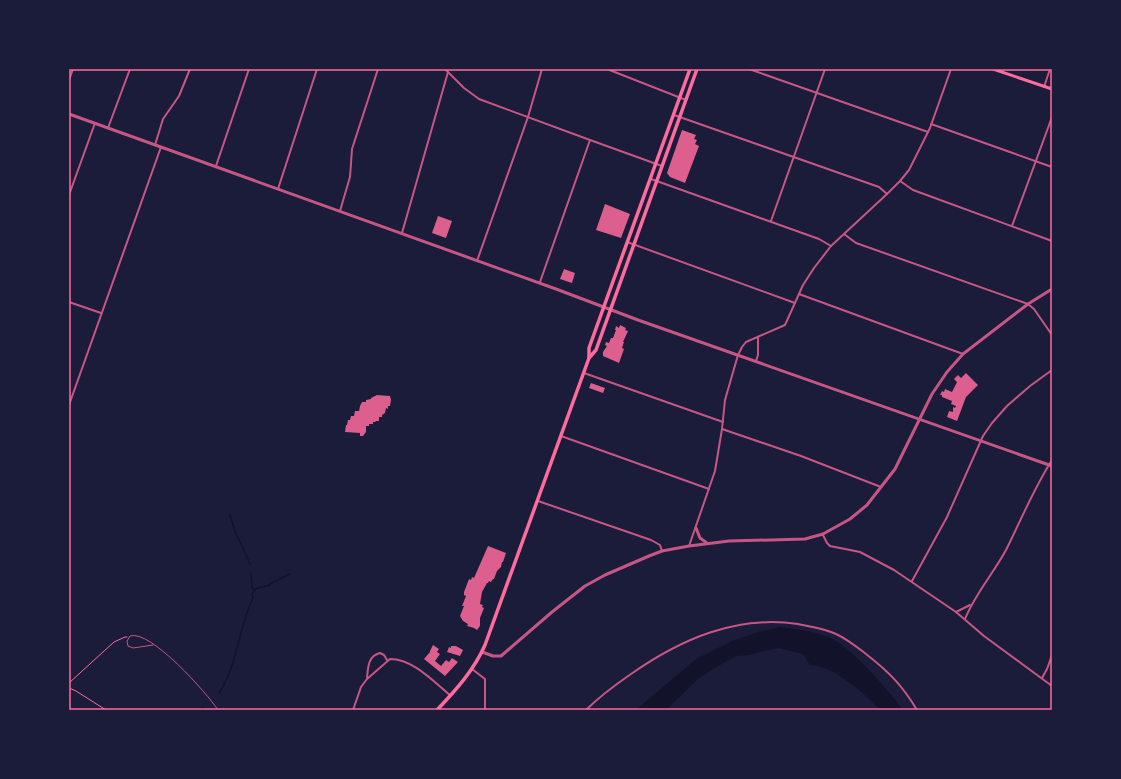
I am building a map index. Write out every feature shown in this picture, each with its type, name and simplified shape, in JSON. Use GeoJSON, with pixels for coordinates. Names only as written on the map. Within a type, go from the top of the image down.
{"type":"FeatureCollection","features":[{"type":"Feature","properties":{"kind":"main road"},"geometry":{"type":"LineString","coordinates":[[437,710],[472,669],[482,652],[538,502],[589,358],[589,348],[603,307],[690,69]]}},
{"type":"Feature","properties":{"kind":"main road"},"geometry":{"type":"LineString","coordinates":[[589,358],[596,350],[611,310],[697,69]]}},
{"type":"Feature","properties":{"kind":"main road"},"geometry":{"type":"LineString","coordinates":[[993,69],[1052,89]]}},
{"type":"Feature","properties":{"kind":"street"},"geometry":{"type":"LineString","coordinates":[[69,80],[73,69]]}},
{"type":"Feature","properties":{"kind":"street"},"geometry":{"type":"LineString","coordinates":[[108,128],[130,69]]}},
{"type":"Feature","properties":{"kind":"street"},"geometry":{"type":"LineString","coordinates":[[155,145],[163,119],[179,96],[190,69]]}},
{"type":"Feature","properties":{"kind":"street"},"geometry":{"type":"LineString","coordinates":[[216,166],[249,69]]}},
{"type":"Feature","properties":{"kind":"street"},"geometry":{"type":"LineString","coordinates":[[278,189],[317,69]]}},
{"type":"Feature","properties":{"kind":"street"},"geometry":{"type":"LineString","coordinates":[[340,211],[350,177],[352,149],[378,69]]}},
{"type":"Feature","properties":{"kind":"street"},"geometry":{"type":"LineString","coordinates":[[445,69],[474,96],[662,166]]}},
{"type":"Feature","properties":{"kind":"street"},"geometry":{"type":"LineString","coordinates":[[478,261],[528,117],[542,69]]}},
{"type":"Feature","properties":{"kind":"street"},"geometry":{"type":"LineString","coordinates":[[607,69],[686,100]]}},
{"type":"Feature","properties":{"kind":"street"},"geometry":{"type":"LineString","coordinates":[[749,69],[928,132]]}},
{"type":"Feature","properties":{"kind":"street"},"geometry":{"type":"LineString","coordinates":[[771,221],[825,69]]}},
{"type":"Feature","properties":{"kind":"street"},"geometry":{"type":"LineString","coordinates":[[689,546],[716,470],[725,400],[738,355],[742,347],[746,342],[785,325],[798,294],[814,268],[831,246],[900,181],[912,164],[928,132],[951,69]]}},
{"type":"Feature","properties":{"kind":"street"},"geometry":{"type":"LineString","coordinates":[[1044,87],[1050,69]]}},
{"type":"Feature","properties":{"kind":"street"},"geometry":{"type":"LineString","coordinates":[[402,233],[448,72]]}},
{"type":"Feature","properties":{"kind":"street"},"geometry":{"type":"LineString","coordinates":[[69,114],[402,233],[611,310],[1050,466]]}},
{"type":"Feature","properties":{"kind":"street"},"geometry":{"type":"LineString","coordinates":[[674,115],[879,187],[887,194]]}},
{"type":"Feature","properties":{"kind":"street"},"geometry":{"type":"LineString","coordinates":[[1012,226],[1052,118]]}},
{"type":"Feature","properties":{"kind":"street"},"geometry":{"type":"LineString","coordinates":[[69,195],[95,123]]}},
{"type":"Feature","properties":{"kind":"street"},"geometry":{"type":"LineString","coordinates":[[931,124],[1052,167]]}},
{"type":"Feature","properties":{"kind":"street"},"geometry":{"type":"LineString","coordinates":[[539,283],[590,140]]}},
{"type":"Feature","properties":{"kind":"street"},"geometry":{"type":"LineString","coordinates":[[69,405],[161,147]]}},
{"type":"Feature","properties":{"kind":"street"},"geometry":{"type":"LineString","coordinates":[[651,179],[819,238],[831,246]]}},
{"type":"Feature","properties":{"kind":"street"},"geometry":{"type":"LineString","coordinates":[[900,181],[913,190],[1052,241]]}},
{"type":"Feature","properties":{"kind":"street"},"geometry":{"type":"LineString","coordinates":[[844,234],[856,243],[1028,304],[1034,309],[1052,335]]}},
{"type":"Feature","properties":{"kind":"street"},"geometry":{"type":"LineString","coordinates":[[627,242],[795,303]]}},
{"type":"Feature","properties":{"kind":"street"},"geometry":{"type":"LineString","coordinates":[[482,652],[493,656],[501,656],[585,586],[605,575],[662,551],[689,546],[742,540],[805,539],[823,534],[840,526],[859,512],[881,487],[898,464],[918,419],[936,388],[963,354],[1028,304],[1052,289]]}},
{"type":"Feature","properties":{"kind":"street"},"geometry":{"type":"LineString","coordinates":[[798,294],[963,354]]}},
{"type":"Feature","properties":{"kind":"street"},"geometry":{"type":"LineString","coordinates":[[69,302],[101,313]]}},
{"type":"Feature","properties":{"kind":"street"},"geometry":{"type":"LineString","coordinates":[[756,361],[758,336]]}},
{"type":"Feature","properties":{"kind":"street"},"geometry":{"type":"LineString","coordinates":[[912,581],[947,517],[980,440],[992,423],[1008,406],[1030,386],[1052,370]]}},
{"type":"Feature","properties":{"kind":"street"},"geometry":{"type":"LineString","coordinates":[[584,373],[723,422]]}},
{"type":"Feature","properties":{"kind":"street"},"geometry":{"type":"LineString","coordinates":[[722,429],[881,487]]}},
{"type":"Feature","properties":{"kind":"street"},"geometry":{"type":"LineString","coordinates":[[561,436],[709,489]]}},
{"type":"Feature","properties":{"kind":"street"},"geometry":{"type":"LineString","coordinates":[[965,619],[971,604],[994,572],[1028,503],[1052,460]]}},
{"type":"Feature","properties":{"kind":"street"},"geometry":{"type":"LineString","coordinates":[[538,502],[651,540],[661,546],[662,551]]}},
{"type":"Feature","properties":{"kind":"street"},"geometry":{"type":"LineString","coordinates":[[696,528],[700,538],[708,544]]}},
{"type":"Feature","properties":{"kind":"street"},"geometry":{"type":"LineString","coordinates":[[823,534],[830,546],[860,552],[912,581],[956,612],[984,636],[1052,686]]}},
{"type":"Feature","properties":{"kind":"street"},"geometry":{"type":"LineString","coordinates":[[956,612],[971,604]]}},
{"type":"Feature","properties":{"kind":"street"},"geometry":{"type":"LineString","coordinates":[[586,710],[607,691],[646,663],[684,643],[727,627],[750,623],[770,622],[818,628],[833,632],[845,639],[894,677],[917,710]]}},
{"type":"Feature","properties":{"kind":"street"},"geometry":{"type":"LineString","coordinates":[[367,679],[369,664],[375,654],[380,653],[384,655],[387,660]]}},
{"type":"Feature","properties":{"kind":"street"},"geometry":{"type":"LineString","coordinates":[[1042,678],[1052,655]]}},
{"type":"Feature","properties":{"kind":"street"},"geometry":{"type":"LineString","coordinates":[[353,710],[361,687],[367,679],[387,660],[392,659],[415,667],[451,695]]}},
{"type":"Feature","properties":{"kind":"street"},"geometry":{"type":"LineString","coordinates":[[472,669],[485,679],[485,710]]}},
{"type":"Feature","properties":{"kind":"lane"},"geometry":{"type":"LineString","coordinates":[[153,645],[131,648],[127,644],[128,637],[137,635],[146,639],[167,655],[202,689],[218,710]]}},
{"type":"Feature","properties":{"kind":"path"},"geometry":{"type":"LineString","coordinates":[[69,683],[114,642],[124,636],[128,637]]}},
{"type":"Feature","properties":{"kind":"path"},"geometry":{"type":"LineString","coordinates":[[69,688],[106,710]]}},
{"type":"Feature","properties":{"kind":"shaded area"},"geometry":{"type":"Polygon","coordinates":[[[780,627],[798,629],[825,636],[845,647],[867,668],[903,710],[880,710],[858,689],[838,675],[819,666],[810,665],[803,654],[779,648],[749,655],[736,656],[698,679],[666,710],[636,710],[696,659],[732,641],[780,627]]]}},
{"type":"Feature","properties":{"kind":"building"},"geometry":{"type":"Polygon","coordinates":[[[682,130],[696,135],[694,139],[697,140],[695,144],[699,146],[685,183],[670,177],[667,173],[682,130]]]}},
{"type":"Feature","properties":{"kind":"building"},"geometry":{"type":"Polygon","coordinates":[[[605,204],[630,214],[621,238],[596,230],[605,204]]]}},
{"type":"Feature","properties":{"kind":"building"},"geometry":{"type":"Polygon","coordinates":[[[438,216],[452,221],[446,238],[432,233],[438,216]]]}},
{"type":"Feature","properties":{"kind":"building"},"geometry":{"type":"Polygon","coordinates":[[[564,269],[575,273],[572,283],[560,279],[564,269]]]}},
{"type":"Feature","properties":{"kind":"building"},"geometry":{"type":"Polygon","coordinates":[[[620,325],[628,331],[623,342],[622,348],[624,349],[619,363],[603,356],[603,352],[607,346],[605,345],[606,342],[609,343],[611,338],[613,338],[616,326],[619,328],[620,325]]]}},
{"type":"Feature","properties":{"kind":"building"},"geometry":{"type":"Polygon","coordinates":[[[966,373],[978,385],[966,397],[957,421],[947,417],[949,411],[953,412],[953,407],[955,408],[956,406],[951,404],[952,401],[940,395],[945,389],[952,392],[957,382],[954,379],[958,375],[961,378],[966,373]]]}},
{"type":"Feature","properties":{"kind":"building"},"geometry":{"type":"Polygon","coordinates":[[[591,383],[605,388],[603,393],[589,388],[591,383]]]}},
{"type":"Feature","properties":{"kind":"building"},"geometry":{"type":"Polygon","coordinates":[[[377,395],[390,396],[391,400],[390,406],[388,406],[388,409],[386,408],[382,417],[379,417],[379,421],[373,422],[373,424],[366,426],[366,432],[363,436],[360,436],[360,433],[345,432],[348,420],[350,420],[351,416],[354,416],[355,411],[359,411],[362,402],[366,402],[366,400],[377,395]]]}},
{"type":"Feature","properties":{"kind":"building"},"geometry":{"type":"Polygon","coordinates":[[[488,546],[506,553],[501,567],[497,571],[494,579],[487,583],[482,592],[480,604],[483,605],[482,607],[484,608],[480,618],[480,626],[477,630],[467,626],[468,624],[463,621],[460,616],[466,596],[464,595],[464,592],[469,579],[471,580],[472,577],[474,578],[488,546]]]}},
{"type":"Feature","properties":{"kind":"building"},"geometry":{"type":"Polygon","coordinates":[[[433,645],[439,649],[437,652],[440,654],[435,661],[441,666],[446,660],[449,662],[452,658],[458,662],[445,676],[424,659],[430,652],[433,645]]]}},
{"type":"Feature","properties":{"kind":"building"},"geometry":{"type":"Polygon","coordinates":[[[451,646],[456,646],[463,650],[460,656],[447,652],[451,646]]]}},
{"type":"Feature","properties":{"kind":"waterway"},"geometry":{"type":"LineString","coordinates":[[230,515],[235,531],[250,564]]}},
{"type":"Feature","properties":{"kind":"waterway"},"geometry":{"type":"LineString","coordinates":[[251,573],[252,588],[255,590]]}},
{"type":"Feature","properties":{"kind":"waterway"},"geometry":{"type":"LineString","coordinates":[[219,693],[230,671],[244,621],[253,598],[252,594],[260,587],[270,585],[270,583],[273,583],[274,581],[277,581],[290,574]]}},
{"type":"Feature","properties":{"kind":"waterway"},"geometry":{"type":"LineString","coordinates":[[199,710],[203,707]]}}]}
